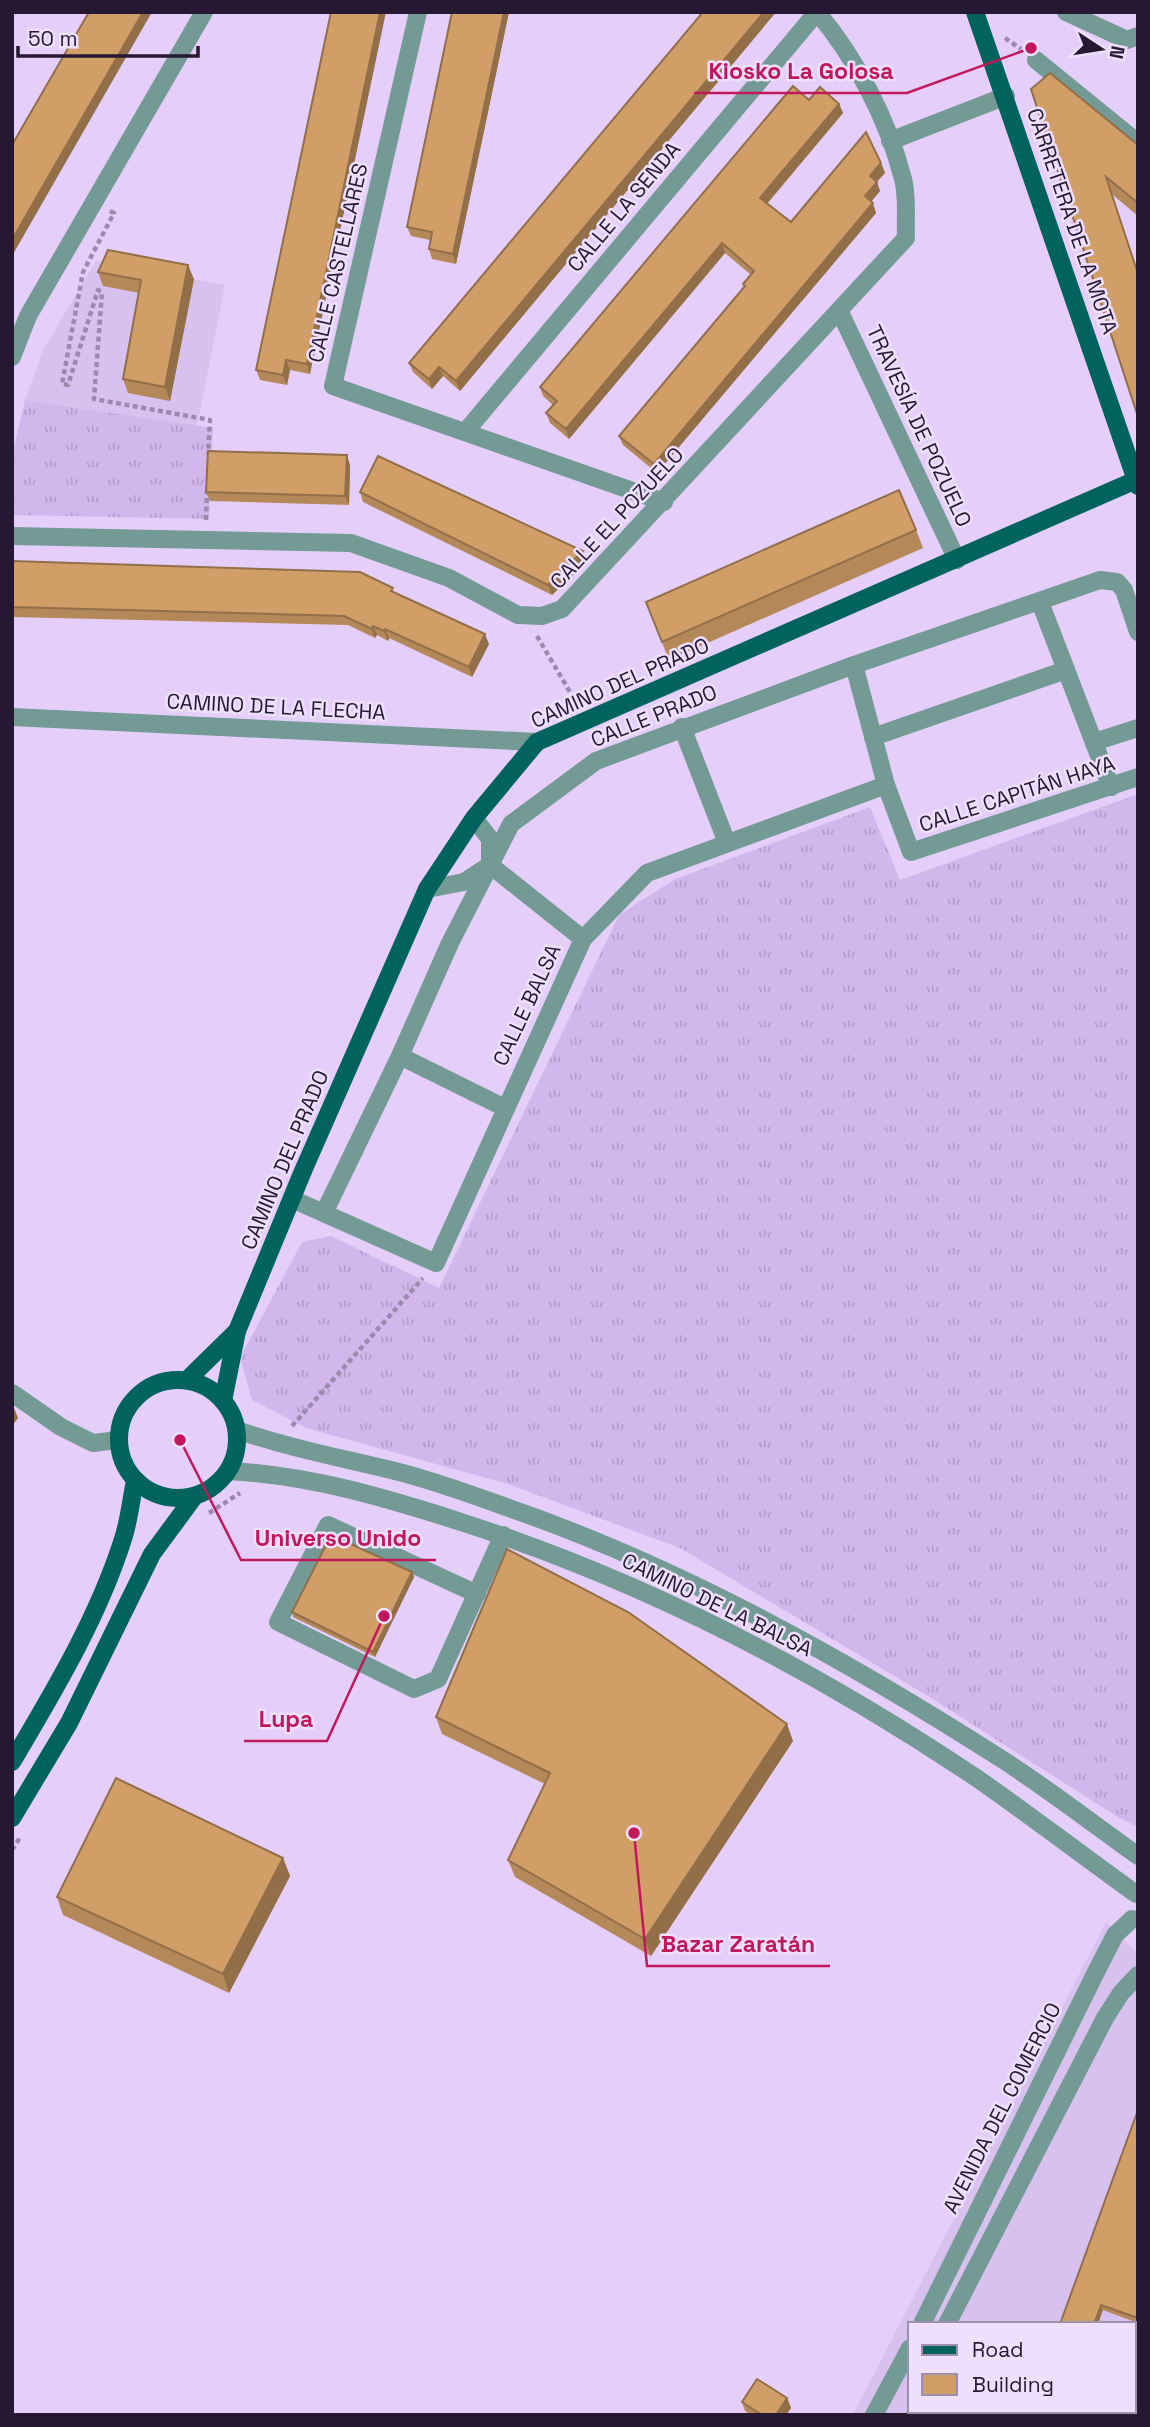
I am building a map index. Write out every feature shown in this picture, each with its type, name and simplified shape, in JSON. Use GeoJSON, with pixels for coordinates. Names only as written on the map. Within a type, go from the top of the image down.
{"type":"FeatureCollection","features":[{"type":"Feature","properties":{"kind":"main road","name":"CARRETERA DE LA MOTA"},"geometry":{"type":"LineString","coordinates":[[975,12],[1137,481]]}},
{"type":"Feature","properties":{"kind":"main road","name":"CAMINO DEL PRADO"},"geometry":{"type":"LineString","coordinates":[[223,1401],[237,1331],[427,889],[474,818],[537,742],[1137,481]]}},
{"type":"Feature","properties":{"kind":"main road","name":"CAMINO DEL PRADO"},"geometry":{"type":"LineString","coordinates":[[187,1380],[237,1331]]}},
{"type":"Feature","properties":{"kind":"main road"},"geometry":{"type":"LineString","coordinates":[[187,1380],[201,1384],[223,1401],[237,1430],[234,1458],[228,1471],[207,1491],[194,1497],[163,1497],[135,1481],[125,1466],[118,1440],[124,1415],[139,1394],[153,1384],[187,1380]]}},
{"type":"Feature","properties":{"kind":"main road"},"geometry":{"type":"LineString","coordinates":[[12,1762],[56,1686],[105,1588],[124,1538],[135,1481]]}},
{"type":"Feature","properties":{"kind":"main road"},"geometry":{"type":"LineString","coordinates":[[12,1818],[69,1723],[152,1554],[194,1497]]}},
{"type":"Feature","properties":{"kind":"street"},"geometry":{"type":"LineString","coordinates":[[12,357],[20,319],[94,202],[204,12]]}},
{"type":"Feature","properties":{"kind":"street","name":"CALLE CASTELLARES"},"geometry":{"type":"LineString","coordinates":[[418,12],[333,386],[664,502]]}},
{"type":"Feature","properties":{"kind":"street","name":"CALLE LA SENDA"},"geometry":{"type":"LineString","coordinates":[[466,431],[817,12]]}},
{"type":"Feature","properties":{"kind":"street","name":"CALLE EL POZUELO"},"geometry":{"type":"LineString","coordinates":[[12,536],[351,543],[449,578],[518,615],[542,616],[562,609],[906,238],[904,181],[890,141],[841,40],[817,12]]}},
{"type":"Feature","properties":{"kind":"street"},"geometry":{"type":"LineString","coordinates":[[1066,12],[1127,40],[1138,36]]}},
{"type":"Feature","properties":{"kind":"street"},"geometry":{"type":"LineString","coordinates":[[1036,60],[1138,143]]}},
{"type":"Feature","properties":{"kind":"street"},"geometry":{"type":"LineString","coordinates":[[890,141],[1006,96]]}},
{"type":"Feature","properties":{"kind":"street","name":"TRAVESÍA DE POZUELO"},"geometry":{"type":"LineString","coordinates":[[840,312],[957,560]]}},
{"type":"Feature","properties":{"kind":"street","name":"CALLE PRADO"},"geometry":{"type":"LineString","coordinates":[[324,1213],[400,1056],[450,943],[511,824],[596,761],[854,665],[1100,580],[1117,582],[1124,590],[1138,632]]}},
{"type":"Feature","properties":{"kind":"street"},"geometry":{"type":"LineString","coordinates":[[1040,602],[1111,787]]}},
{"type":"Feature","properties":{"kind":"street"},"geometry":{"type":"LineString","coordinates":[[854,665],[886,785]]}},
{"type":"Feature","properties":{"kind":"street"},"geometry":{"type":"LineString","coordinates":[[873,737],[1066,670]]}},
{"type":"Feature","properties":{"kind":"street","name":"CAMINO DE LA FLECHA"},"geometry":{"type":"LineString","coordinates":[[12,717],[537,742]]}},
{"type":"Feature","properties":{"kind":"street"},"geometry":{"type":"LineString","coordinates":[[682,727],[727,842]]}},
{"type":"Feature","properties":{"kind":"street"},"geometry":{"type":"LineString","coordinates":[[1094,741],[1138,728]]}},
{"type":"Feature","properties":{"kind":"street","name":"CALLE CAPITÁN HAYA"},"geometry":{"type":"LineString","coordinates":[[886,785],[911,852],[1138,778]]}},
{"type":"Feature","properties":{"kind":"street","name":"CALLE BALSA"},"geometry":{"type":"LineString","coordinates":[[436,1263],[583,939],[646,873],[886,785]]}},
{"type":"Feature","properties":{"kind":"street"},"geometry":{"type":"LineString","coordinates":[[474,818],[489,839],[490,865],[583,939]]}},
{"type":"Feature","properties":{"kind":"street"},"geometry":{"type":"LineString","coordinates":[[427,889],[464,882],[490,865]]}},
{"type":"Feature","properties":{"kind":"street"},"geometry":{"type":"LineString","coordinates":[[400,1056],[505,1108]]}},
{"type":"Feature","properties":{"kind":"street"},"geometry":{"type":"LineString","coordinates":[[292,1199],[436,1263]]}},
{"type":"Feature","properties":{"kind":"street"},"geometry":{"type":"LineString","coordinates":[[12,1393],[61,1427],[93,1443],[118,1440]]}},
{"type":"Feature","properties":{"kind":"street","name":"CAMINO DE LA BALSA"},"geometry":{"type":"LineString","coordinates":[[237,1430],[287,1447],[398,1472],[508,1507],[634,1557],[767,1621],[877,1684],[1001,1759],[1138,1856]]}},
{"type":"Feature","properties":{"kind":"street","name":"CAMINO DE LA BALSA"},"geometry":{"type":"LineString","coordinates":[[228,1471],[281,1474],[392,1499],[503,1535],[625,1583],[750,1643],[852,1701],[977,1779],[1137,1892]]}},
{"type":"Feature","properties":{"kind":"street"},"geometry":{"type":"LineString","coordinates":[[477,1594],[328,1525],[278,1622],[414,1689],[438,1679],[477,1594],[503,1535]]}},
{"type":"Feature","properties":{"kind":"street"},"geometry":{"type":"LineString","coordinates":[[1135,1927],[1137,1892]]}},
{"type":"Feature","properties":{"kind":"street","name":"AVENIDA DEL COMERCIO"},"geometry":{"type":"LineString","coordinates":[[923,2322],[1115,1936],[1135,1927]]}},
{"type":"Feature","properties":{"kind":"street"},"geometry":{"type":"LineString","coordinates":[[948,2322],[1105,2018],[1121,1993],[1138,1975]]}},
{"type":"Feature","properties":{"kind":"street"},"geometry":{"type":"LineString","coordinates":[[874,2415],[908,2352]]}},
{"type":"Feature","properties":{"kind":"path"},"geometry":{"type":"LineString","coordinates":[[998,32],[1036,60]]}},
{"type":"Feature","properties":{"kind":"path"},"geometry":{"type":"LineString","coordinates":[[94,202],[114,213],[83,272],[62,384],[68,385],[98,290],[102,292],[94,399],[210,420],[208,460]]}},
{"type":"Feature","properties":{"kind":"path"},"geometry":{"type":"LineString","coordinates":[[205,540],[207,487]]}},
{"type":"Feature","properties":{"kind":"path"},"geometry":{"type":"LineString","coordinates":[[542,616],[537,637],[587,720]]}},
{"type":"Feature","properties":{"kind":"path"},"geometry":{"type":"LineString","coordinates":[[292,1426],[436,1263]]}},
{"type":"Feature","properties":{"kind":"shaded area"},"geometry":{"type":"Polygon","coordinates":[[[96,261],[225,285],[197,426],[25,400],[43,350],[96,261]]]}},
{"type":"Feature","properties":{"kind":"shaded area"},"geometry":{"type":"Polygon","coordinates":[[[1106,1922],[1138,1954],[1138,2415],[853,2415],[1106,1922]]]}},
{"type":"Feature","properties":{"kind":"green space"},"geometry":{"type":"Polygon","coordinates":[[[25,400],[213,428],[209,519],[12,515],[12,456],[25,400]]]}},
{"type":"Feature","properties":{"kind":"green space"},"geometry":{"type":"Polygon","coordinates":[[[1138,794],[1138,1827],[1121,1819],[931,1698],[680,1548],[508,1484],[306,1428],[252,1400],[240,1358],[302,1242],[331,1236],[439,1288],[619,915],[675,879],[870,807],[900,880],[1138,794]]]}},
{"type":"Feature","properties":{"kind":"building"},"geometry":{"type":"Polygon","coordinates":[[[89,12],[143,12],[12,240],[12,145],[89,12]]]}},
{"type":"Feature","properties":{"kind":"building"},"geometry":{"type":"Polygon","coordinates":[[[331,12],[380,12],[307,364],[286,360],[283,375],[256,370],[331,12]]]}},
{"type":"Feature","properties":{"kind":"building"},"geometry":{"type":"Polygon","coordinates":[[[452,12],[504,12],[453,254],[429,249],[432,232],[407,227],[452,12]]]}},
{"type":"Feature","properties":{"kind":"building"},"geometry":{"type":"Polygon","coordinates":[[[703,12],[764,12],[456,381],[439,367],[429,379],[409,363],[703,12]]]}},
{"type":"Feature","properties":{"kind":"building"},"geometry":{"type":"Polygon","coordinates":[[[1050,73],[1138,145],[1138,203],[1106,177],[1138,274],[1138,417],[1031,89],[1050,73]]]}},
{"type":"Feature","properties":{"kind":"building"},"geometry":{"type":"Polygon","coordinates":[[[793,86],[809,100],[820,87],[839,104],[760,198],[791,222],[866,132],[881,163],[870,176],[877,182],[865,196],[873,203],[654,464],[619,436],[745,286],[743,284],[754,271],[722,243],[566,429],[546,413],[557,401],[540,387],[793,86]]]}},
{"type":"Feature","properties":{"kind":"building"},"geometry":{"type":"Polygon","coordinates":[[[108,250],[188,265],[165,387],[123,379],[141,280],[98,272],[108,250]]]}},
{"type":"Feature","properties":{"kind":"building"},"geometry":{"type":"Polygon","coordinates":[[[208,451],[347,455],[345,496],[206,492],[208,451]]]}},
{"type":"Feature","properties":{"kind":"building"},"geometry":{"type":"Polygon","coordinates":[[[378,456],[583,551],[548,585],[360,492],[378,456]]]}},
{"type":"Feature","properties":{"kind":"building"},"geometry":{"type":"Polygon","coordinates":[[[899,490],[916,530],[662,642],[646,602],[899,490]]]}},
{"type":"Feature","properties":{"kind":"building"},"geometry":{"type":"Polygon","coordinates":[[[12,561],[360,572],[393,588],[391,591],[485,634],[469,667],[385,629],[384,631],[373,626],[372,629],[344,616],[12,607],[12,561]]]}},
{"type":"Feature","properties":{"kind":"building"},"geometry":{"type":"Polygon","coordinates":[[[331,1535],[412,1572],[373,1652],[292,1612],[331,1535]]]}},
{"type":"Feature","properties":{"kind":"building"},"geometry":{"type":"Polygon","coordinates":[[[507,1549],[628,1612],[787,1724],[645,1939],[508,1860],[550,1773],[436,1717],[507,1549]]]}},
{"type":"Feature","properties":{"kind":"building"},"geometry":{"type":"Polygon","coordinates":[[[116,1778],[283,1858],[223,1974],[57,1897],[116,1778]]]}},
{"type":"Feature","properties":{"kind":"building"},"geometry":{"type":"Polygon","coordinates":[[[1138,2110],[1138,2318],[1101,2305],[1095,2322],[1061,2322],[1138,2110]]]}},
{"type":"Feature","properties":{"kind":"building"},"geometry":{"type":"Polygon","coordinates":[[[757,2379],[787,2398],[776,2415],[762,2415],[742,2402],[757,2379]]]}},
{"type":"Feature","properties":{"kind":"building"},"geometry":{"type":"Polygon","coordinates":[[[964,2413],[1060,2413],[1060,2415],[963,2415],[964,2413]]]}},
{"type":"Feature","properties":{"kind":"place","name":"Kiosko La Golosa"},"geometry":{"type":"Point","coordinates":[1031,48]}},
{"type":"Feature","properties":{"kind":"place","name":"Universo Unido"},"geometry":{"type":"Point","coordinates":[180,1440]}},
{"type":"Feature","properties":{"kind":"place","name":"Lupa"},"geometry":{"type":"Point","coordinates":[384,1616]}},
{"type":"Feature","properties":{"kind":"place","name":"Bazar Zaratán"},"geometry":{"type":"Point","coordinates":[634,1833]}}]}
